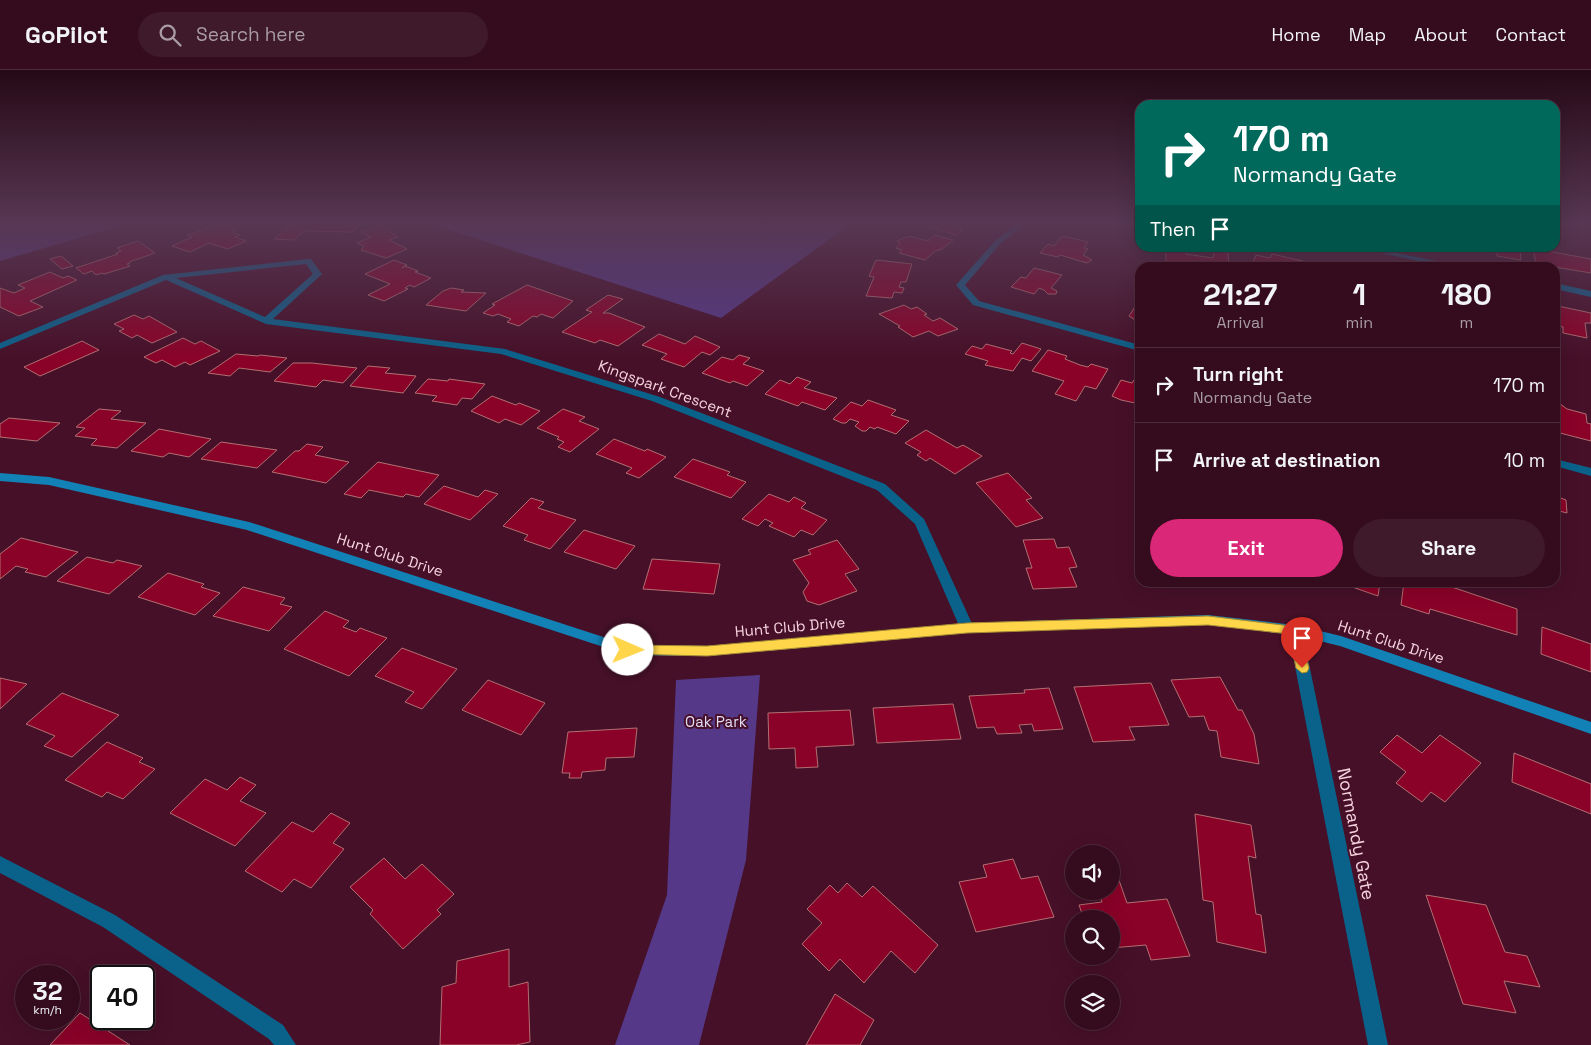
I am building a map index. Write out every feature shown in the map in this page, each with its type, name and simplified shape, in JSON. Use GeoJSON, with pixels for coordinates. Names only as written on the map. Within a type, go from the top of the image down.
{"type":"FeatureCollection","features":[{"type":"Feature","properties":{"kind":"street"},"geometry":{"type":"LineString","coordinates":[[0,346],[166,278],[254,268]]}},
{"type":"Feature","properties":{"kind":"street"},"geometry":{"type":"LineString","coordinates":[[266,321],[318,274],[313,268]]}},
{"type":"Feature","properties":{"kind":"street"},"geometry":{"type":"LineString","coordinates":[[976,268],[960,285],[976,303],[1135,347]]}},
{"type":"Feature","properties":{"kind":"street","name":"Kingspark Crescent"},"geometry":{"type":"LineString","coordinates":[[166,278],[266,321],[502,350],[656,399],[881,487],[920,522],[967,628]]}},
{"type":"Feature","properties":{"kind":"street"},"geometry":{"type":"LineString","coordinates":[[1560,287],[1591,294]]}},
{"type":"Feature","properties":{"kind":"street"},"geometry":{"type":"LineString","coordinates":[[1560,463],[1591,472]]}},
{"type":"Feature","properties":{"kind":"street","name":"Hunt Club Drive"},"geometry":{"type":"LineString","coordinates":[[0,477],[50,481],[249,526],[628,650],[707,651],[967,628],[1208,620],[1295,630],[1342,641],[1591,728]]}},
{"type":"Feature","properties":{"kind":"street","name":"Normandy Gate"},"geometry":{"type":"LineString","coordinates":[[1295,630],[1378,1045]]}},
{"type":"Feature","properties":{"kind":"street"},"geometry":{"type":"LineString","coordinates":[[0,864],[109,921],[276,1032],[286,1045]]}},
{"type":"Feature","properties":{"kind":"green space"},"geometry":{"type":"Polygon","coordinates":[[[565,268],[790,268],[721,318],[565,268]]]}},
{"type":"Feature","properties":{"kind":"green space","name":"Oak Park"},"geometry":{"type":"Polygon","coordinates":[[[760,675],[746,860],[699,1045],[615,1045],[667,895],[676,680],[760,675]]]}},
{"type":"Feature","properties":{"kind":"building"},"geometry":{"type":"Polygon","coordinates":[[[76,268],[125,268],[96,275],[92,271],[84,274],[76,268]]]}},
{"type":"Feature","properties":{"kind":"building"},"geometry":{"type":"Polygon","coordinates":[[[378,268],[409,268],[431,278],[414,287],[410,285],[405,288],[408,289],[384,301],[368,295],[390,284],[365,274],[378,268]]]}},
{"type":"Feature","properties":{"kind":"building"},"geometry":{"type":"Polygon","coordinates":[[[873,268],[911,268],[906,282],[901,282],[899,287],[904,288],[902,293],[894,292],[892,298],[866,296],[874,277],[869,276],[873,268]]]}},
{"type":"Feature","properties":{"kind":"building"},"geometry":{"type":"Polygon","coordinates":[[[1034,268],[1062,275],[1051,288],[1057,291],[1056,294],[1048,294],[1039,288],[1034,294],[1011,287],[1021,277],[1026,278],[1034,268]]]}},
{"type":"Feature","properties":{"kind":"building"},"geometry":{"type":"Polygon","coordinates":[[[1560,268],[1560,268],[1591,268],[1591,273],[1560,268]]]}},
{"type":"Feature","properties":{"kind":"building"},"geometry":{"type":"Polygon","coordinates":[[[50,272],[63,278],[68,276],[77,280],[30,301],[43,307],[19,316],[0,307],[0,288],[14,293],[25,288],[18,285],[50,272]]]}},
{"type":"Feature","properties":{"kind":"building"},"geometry":{"type":"Polygon","coordinates":[[[527,285],[573,301],[553,318],[541,314],[537,317],[533,316],[519,326],[507,322],[511,319],[498,314],[493,316],[483,313],[495,305],[492,304],[527,285]]]}},
{"type":"Feature","properties":{"kind":"building"},"geometry":{"type":"Polygon","coordinates":[[[451,288],[464,290],[461,292],[486,293],[466,311],[426,305],[443,291],[451,288]]]}},
{"type":"Feature","properties":{"kind":"building"},"geometry":{"type":"Polygon","coordinates":[[[608,295],[623,299],[603,313],[609,313],[645,327],[618,346],[600,340],[595,343],[562,332],[592,312],[586,310],[608,295]]]}},
{"type":"Feature","properties":{"kind":"building"},"geometry":{"type":"Polygon","coordinates":[[[904,305],[911,309],[917,307],[933,321],[940,318],[958,329],[938,336],[929,331],[913,337],[898,327],[900,326],[879,314],[904,305]]]}},
{"type":"Feature","properties":{"kind":"building"},"geometry":{"type":"Polygon","coordinates":[[[1560,306],[1591,313],[1591,323],[1585,323],[1587,338],[1563,333],[1563,327],[1560,326],[1560,306]]]}},
{"type":"Feature","properties":{"kind":"building"},"geometry":{"type":"Polygon","coordinates":[[[1135,307],[1135,320],[1129,316],[1135,307]]]}},
{"type":"Feature","properties":{"kind":"building"},"geometry":{"type":"Polygon","coordinates":[[[134,315],[143,319],[149,316],[177,332],[152,343],[137,335],[132,338],[119,331],[124,329],[114,324],[134,315]]]}},
{"type":"Feature","properties":{"kind":"building"},"geometry":{"type":"Polygon","coordinates":[[[659,334],[685,344],[695,336],[720,347],[710,355],[702,352],[684,367],[661,359],[667,354],[642,345],[659,334]]]}},
{"type":"Feature","properties":{"kind":"building"},"geometry":{"type":"Polygon","coordinates":[[[183,338],[195,344],[201,341],[220,351],[190,365],[185,362],[175,367],[162,360],[156,363],[144,357],[183,338]]]}},
{"type":"Feature","properties":{"kind":"building"},"geometry":{"type":"Polygon","coordinates":[[[82,341],[99,350],[40,376],[24,367],[82,341]]]}},
{"type":"Feature","properties":{"kind":"building"},"geometry":{"type":"Polygon","coordinates":[[[1022,343],[1041,349],[1031,361],[1022,358],[1013,371],[985,365],[988,361],[965,354],[972,346],[982,349],[986,344],[1012,351],[1010,353],[1013,354],[1022,343]]]}},
{"type":"Feature","properties":{"kind":"building"},"geometry":{"type":"Polygon","coordinates":[[[1048,350],[1067,356],[1065,359],[1080,365],[1088,367],[1091,364],[1108,369],[1096,389],[1085,386],[1076,401],[1055,394],[1064,381],[1032,371],[1048,350]]]}},
{"type":"Feature","properties":{"kind":"building"},"geometry":{"type":"Polygon","coordinates":[[[236,354],[287,358],[270,372],[239,368],[230,376],[208,373],[236,354]]]}},
{"type":"Feature","properties":{"kind":"building"},"geometry":{"type":"Polygon","coordinates":[[[739,355],[750,358],[743,364],[764,371],[747,386],[733,381],[730,383],[702,373],[722,357],[733,360],[739,355]]]}},
{"type":"Feature","properties":{"kind":"building"},"geometry":{"type":"Polygon","coordinates":[[[293,363],[357,368],[343,383],[323,380],[316,387],[274,381],[293,363]]]}},
{"type":"Feature","properties":{"kind":"building"},"geometry":{"type":"Polygon","coordinates":[[[368,366],[390,368],[385,373],[416,376],[403,393],[350,386],[368,366]]]}},
{"type":"Feature","properties":{"kind":"building"},"geometry":{"type":"Polygon","coordinates":[[[797,377],[811,382],[804,388],[837,398],[825,410],[802,402],[798,406],[765,394],[780,380],[790,384],[797,377]]]}},
{"type":"Feature","properties":{"kind":"building"},"geometry":{"type":"Polygon","coordinates":[[[428,379],[448,381],[449,379],[485,384],[472,399],[462,398],[457,405],[432,401],[437,396],[415,393],[428,379]]]}},
{"type":"Feature","properties":{"kind":"building"},"geometry":{"type":"Polygon","coordinates":[[[1121,380],[1132,383],[1135,380],[1135,403],[1112,396],[1121,380]]]}},
{"type":"Feature","properties":{"kind":"building"},"geometry":{"type":"Polygon","coordinates":[[[492,396],[540,411],[521,425],[505,419],[499,423],[471,411],[492,396]]]}},
{"type":"Feature","properties":{"kind":"building"},"geometry":{"type":"Polygon","coordinates":[[[868,400],[896,410],[891,415],[909,421],[896,434],[877,427],[875,429],[870,427],[866,431],[862,431],[855,426],[859,422],[850,419],[846,423],[842,423],[833,419],[851,402],[862,406],[868,400]]]}},
{"type":"Feature","properties":{"kind":"building"},"geometry":{"type":"Polygon","coordinates":[[[1560,404],[1567,409],[1586,414],[1587,423],[1591,424],[1591,441],[1560,433],[1560,404]]]}},
{"type":"Feature","properties":{"kind":"building"},"geometry":{"type":"Polygon","coordinates":[[[99,409],[121,411],[111,419],[146,423],[117,448],[91,445],[97,439],[75,436],[85,428],[76,427],[99,409]]]}},
{"type":"Feature","properties":{"kind":"building"},"geometry":{"type":"Polygon","coordinates":[[[563,409],[585,417],[579,421],[599,429],[570,452],[558,447],[564,442],[557,439],[559,437],[537,428],[563,409]]]}},
{"type":"Feature","properties":{"kind":"building"},"geometry":{"type":"Polygon","coordinates":[[[9,418],[60,423],[37,441],[0,437],[0,424],[9,418]]]}},
{"type":"Feature","properties":{"kind":"building"},"geometry":{"type":"Polygon","coordinates":[[[159,429],[211,439],[189,457],[169,453],[163,457],[131,451],[159,429]]]}},
{"type":"Feature","properties":{"kind":"building"},"geometry":{"type":"Polygon","coordinates":[[[926,430],[957,448],[963,445],[982,456],[955,474],[930,458],[926,461],[917,455],[921,452],[905,443],[926,430]]]}},
{"type":"Feature","properties":{"kind":"building"},"geometry":{"type":"Polygon","coordinates":[[[614,439],[666,457],[639,478],[626,473],[632,468],[596,454],[614,439]]]}},
{"type":"Feature","properties":{"kind":"building"},"geometry":{"type":"Polygon","coordinates":[[[221,442],[277,450],[257,468],[201,459],[221,442]]]}},
{"type":"Feature","properties":{"kind":"building"},"geometry":{"type":"Polygon","coordinates":[[[307,444],[323,447],[315,455],[349,462],[326,483],[272,472],[295,451],[299,451],[307,444]]]}},
{"type":"Feature","properties":{"kind":"building"},"geometry":{"type":"Polygon","coordinates":[[[693,459],[730,472],[727,475],[746,482],[731,498],[674,477],[693,459]]]}},
{"type":"Feature","properties":{"kind":"building"},"geometry":{"type":"Polygon","coordinates":[[[378,462],[439,475],[419,497],[406,494],[403,497],[369,490],[361,498],[344,494],[378,462]]]}},
{"type":"Feature","properties":{"kind":"building"},"geometry":{"type":"Polygon","coordinates":[[[1008,473],[1032,498],[1026,500],[1043,518],[1016,527],[976,483],[1008,473]]]}},
{"type":"Feature","properties":{"kind":"building"},"geometry":{"type":"Polygon","coordinates":[[[444,486],[478,497],[485,490],[498,494],[470,520],[424,504],[444,486]]]}},
{"type":"Feature","properties":{"kind":"building"},"geometry":{"type":"Polygon","coordinates":[[[769,494],[789,502],[794,497],[806,503],[801,508],[827,520],[813,535],[801,530],[794,537],[769,526],[773,523],[765,519],[758,526],[742,519],[769,494]]]}},
{"type":"Feature","properties":{"kind":"building"},"geometry":{"type":"Polygon","coordinates":[[[531,498],[544,502],[538,508],[576,520],[550,549],[524,540],[528,535],[503,526],[531,498]]]}},
{"type":"Feature","properties":{"kind":"building"},"geometry":{"type":"Polygon","coordinates":[[[1560,498],[1566,500],[1567,513],[1560,511],[1560,498]]]}},
{"type":"Feature","properties":{"kind":"building"},"geometry":{"type":"Polygon","coordinates":[[[584,530],[635,546],[616,569],[564,552],[584,530]]]}},
{"type":"Feature","properties":{"kind":"building"},"geometry":{"type":"Polygon","coordinates":[[[21,538],[78,552],[46,577],[25,572],[28,569],[16,566],[0,579],[0,554],[21,538]]]}},
{"type":"Feature","properties":{"kind":"building"},"geometry":{"type":"Polygon","coordinates":[[[1054,539],[1057,548],[1069,547],[1077,567],[1069,568],[1077,587],[1033,589],[1026,568],[1032,568],[1023,540],[1054,539]]]}},
{"type":"Feature","properties":{"kind":"building"},"geometry":{"type":"Polygon","coordinates":[[[837,540],[859,569],[845,574],[857,591],[819,605],[807,601],[803,592],[809,583],[793,560],[811,554],[808,550],[837,540]]]}},
{"type":"Feature","properties":{"kind":"building"},"geometry":{"type":"Polygon","coordinates":[[[87,557],[113,563],[117,560],[142,566],[109,594],[57,581],[87,557]]]}},
{"type":"Feature","properties":{"kind":"building"},"geometry":{"type":"Polygon","coordinates":[[[652,559],[720,564],[714,594],[643,589],[652,559]]]}},
{"type":"Feature","properties":{"kind":"building"},"geometry":{"type":"Polygon","coordinates":[[[168,573],[204,584],[201,587],[220,593],[195,615],[138,597],[168,573]]]}},
{"type":"Feature","properties":{"kind":"building"},"geometry":{"type":"Polygon","coordinates":[[[243,587],[285,598],[280,604],[292,607],[269,631],[213,616],[243,587]]]}},
{"type":"Feature","properties":{"kind":"building"},"geometry":{"type":"Polygon","coordinates":[[[1352,587],[1379,587],[1378,596],[1352,587]]]}},
{"type":"Feature","properties":{"kind":"building"},"geometry":{"type":"Polygon","coordinates":[[[1403,587],[1452,587],[1517,609],[1517,635],[1430,609],[1429,614],[1401,605],[1403,587]]]}},
{"type":"Feature","properties":{"kind":"building"},"geometry":{"type":"Polygon","coordinates":[[[325,611],[349,621],[343,627],[356,632],[360,628],[387,638],[349,676],[284,649],[325,611]]]}},
{"type":"Feature","properties":{"kind":"building"},"geometry":{"type":"Polygon","coordinates":[[[1542,627],[1591,644],[1591,672],[1541,654],[1542,627]]]}},
{"type":"Feature","properties":{"kind":"building"},"geometry":{"type":"Polygon","coordinates":[[[402,648],[457,669],[422,709],[405,702],[414,692],[375,676],[402,648]]]}},
{"type":"Feature","properties":{"kind":"building"},"geometry":{"type":"Polygon","coordinates":[[[1220,677],[1238,710],[1242,710],[1254,734],[1259,764],[1221,757],[1217,731],[1209,730],[1204,716],[1189,717],[1171,680],[1220,677]]]}},
{"type":"Feature","properties":{"kind":"building"},"geometry":{"type":"Polygon","coordinates":[[[0,678],[27,684],[0,709],[0,678]]]}},
{"type":"Feature","properties":{"kind":"building"},"geometry":{"type":"Polygon","coordinates":[[[488,680],[545,703],[521,735],[462,710],[488,680]]]}},
{"type":"Feature","properties":{"kind":"building"},"geometry":{"type":"Polygon","coordinates":[[[1151,683],[1169,725],[1129,727],[1135,740],[1093,742],[1074,687],[1151,683]]]}},
{"type":"Feature","properties":{"kind":"building"},"geometry":{"type":"Polygon","coordinates":[[[1049,688],[1063,729],[1034,731],[1032,724],[1019,725],[1022,733],[997,734],[994,727],[977,728],[969,696],[1025,693],[1024,690],[1049,688]]]}},
{"type":"Feature","properties":{"kind":"building"},"geometry":{"type":"Polygon","coordinates":[[[62,693],[119,715],[72,757],[44,746],[55,736],[26,724],[62,693]]]}},
{"type":"Feature","properties":{"kind":"building"},"geometry":{"type":"Polygon","coordinates":[[[953,704],[961,739],[877,743],[873,708],[953,704]]]}},
{"type":"Feature","properties":{"kind":"building"},"geometry":{"type":"Polygon","coordinates":[[[850,710],[854,745],[816,747],[818,767],[796,768],[795,748],[769,749],[768,713],[850,710]]]}},
{"type":"Feature","properties":{"kind":"building"},"geometry":{"type":"Polygon","coordinates":[[[637,728],[634,757],[606,758],[605,770],[582,772],[581,778],[569,778],[570,773],[562,773],[568,732],[637,728]]]}},
{"type":"Feature","properties":{"kind":"building"},"geometry":{"type":"Polygon","coordinates":[[[1397,735],[1422,753],[1440,735],[1481,763],[1445,802],[1431,792],[1422,802],[1396,783],[1406,772],[1380,752],[1397,735]]]}},
{"type":"Feature","properties":{"kind":"building"},"geometry":{"type":"Polygon","coordinates":[[[107,742],[143,758],[139,762],[155,769],[123,799],[107,792],[102,797],[65,780],[107,742]]]}},
{"type":"Feature","properties":{"kind":"building"},"geometry":{"type":"Polygon","coordinates":[[[1514,753],[1591,784],[1591,814],[1512,782],[1514,753]]]}},
{"type":"Feature","properties":{"kind":"building"},"geometry":{"type":"Polygon","coordinates":[[[240,777],[256,785],[240,801],[266,813],[235,846],[170,813],[205,779],[227,790],[240,777]]]}},
{"type":"Feature","properties":{"kind":"building"},"geometry":{"type":"Polygon","coordinates":[[[331,813],[350,823],[333,843],[344,849],[311,888],[294,879],[282,892],[245,871],[292,822],[313,832],[331,813]]]}},
{"type":"Feature","properties":{"kind":"building"},"geometry":{"type":"Polygon","coordinates":[[[1195,814],[1251,825],[1256,858],[1248,856],[1256,914],[1261,915],[1266,953],[1217,942],[1213,902],[1203,900],[1195,814]]]}},
{"type":"Feature","properties":{"kind":"building"},"geometry":{"type":"Polygon","coordinates":[[[384,858],[405,879],[422,864],[454,894],[437,910],[441,914],[403,949],[370,914],[373,910],[350,887],[384,858]]]}},
{"type":"Feature","properties":{"kind":"building"},"geometry":{"type":"Polygon","coordinates":[[[1013,859],[1021,879],[1038,876],[1054,917],[976,932],[959,882],[987,877],[983,865],[1013,859]]]}},
{"type":"Feature","properties":{"kind":"building"},"geometry":{"type":"Polygon","coordinates":[[[847,883],[862,897],[873,886],[938,945],[915,973],[891,951],[864,983],[840,959],[829,971],[802,944],[822,923],[807,909],[830,885],[838,893],[847,883]]]}},
{"type":"Feature","properties":{"kind":"building"},"geometry":{"type":"Polygon","coordinates":[[[1120,883],[1127,903],[1167,899],[1190,956],[1151,960],[1146,945],[1120,947],[1120,910],[1081,910],[1079,905],[1102,902],[1101,900],[1120,900],[1120,883]]]}},
{"type":"Feature","properties":{"kind":"building"},"geometry":{"type":"Polygon","coordinates":[[[1426,895],[1486,905],[1505,952],[1527,956],[1540,987],[1504,981],[1516,1013],[1463,1004],[1426,895]]]}},
{"type":"Feature","properties":{"kind":"building"},"geometry":{"type":"Polygon","coordinates":[[[509,949],[509,987],[528,982],[530,1042],[516,1045],[440,1045],[442,987],[456,983],[457,961],[509,949]]]}},
{"type":"Feature","properties":{"kind":"building"},"geometry":{"type":"Polygon","coordinates":[[[835,994],[874,1020],[860,1045],[806,1045],[835,994]]]}},
{"type":"Feature","properties":{"kind":"building"},"geometry":{"type":"Polygon","coordinates":[[[80,1013],[90,1019],[90,1030],[107,1030],[130,1045],[50,1045],[64,1030],[80,1030],[80,1013]]]}},
{"type":"Feature","properties":{"kind":"route"},"geometry":{"type":"LineString","coordinates":[[628,650],[707,651],[967,628],[1208,620],[1295,630],[1302,668]]}}]}
